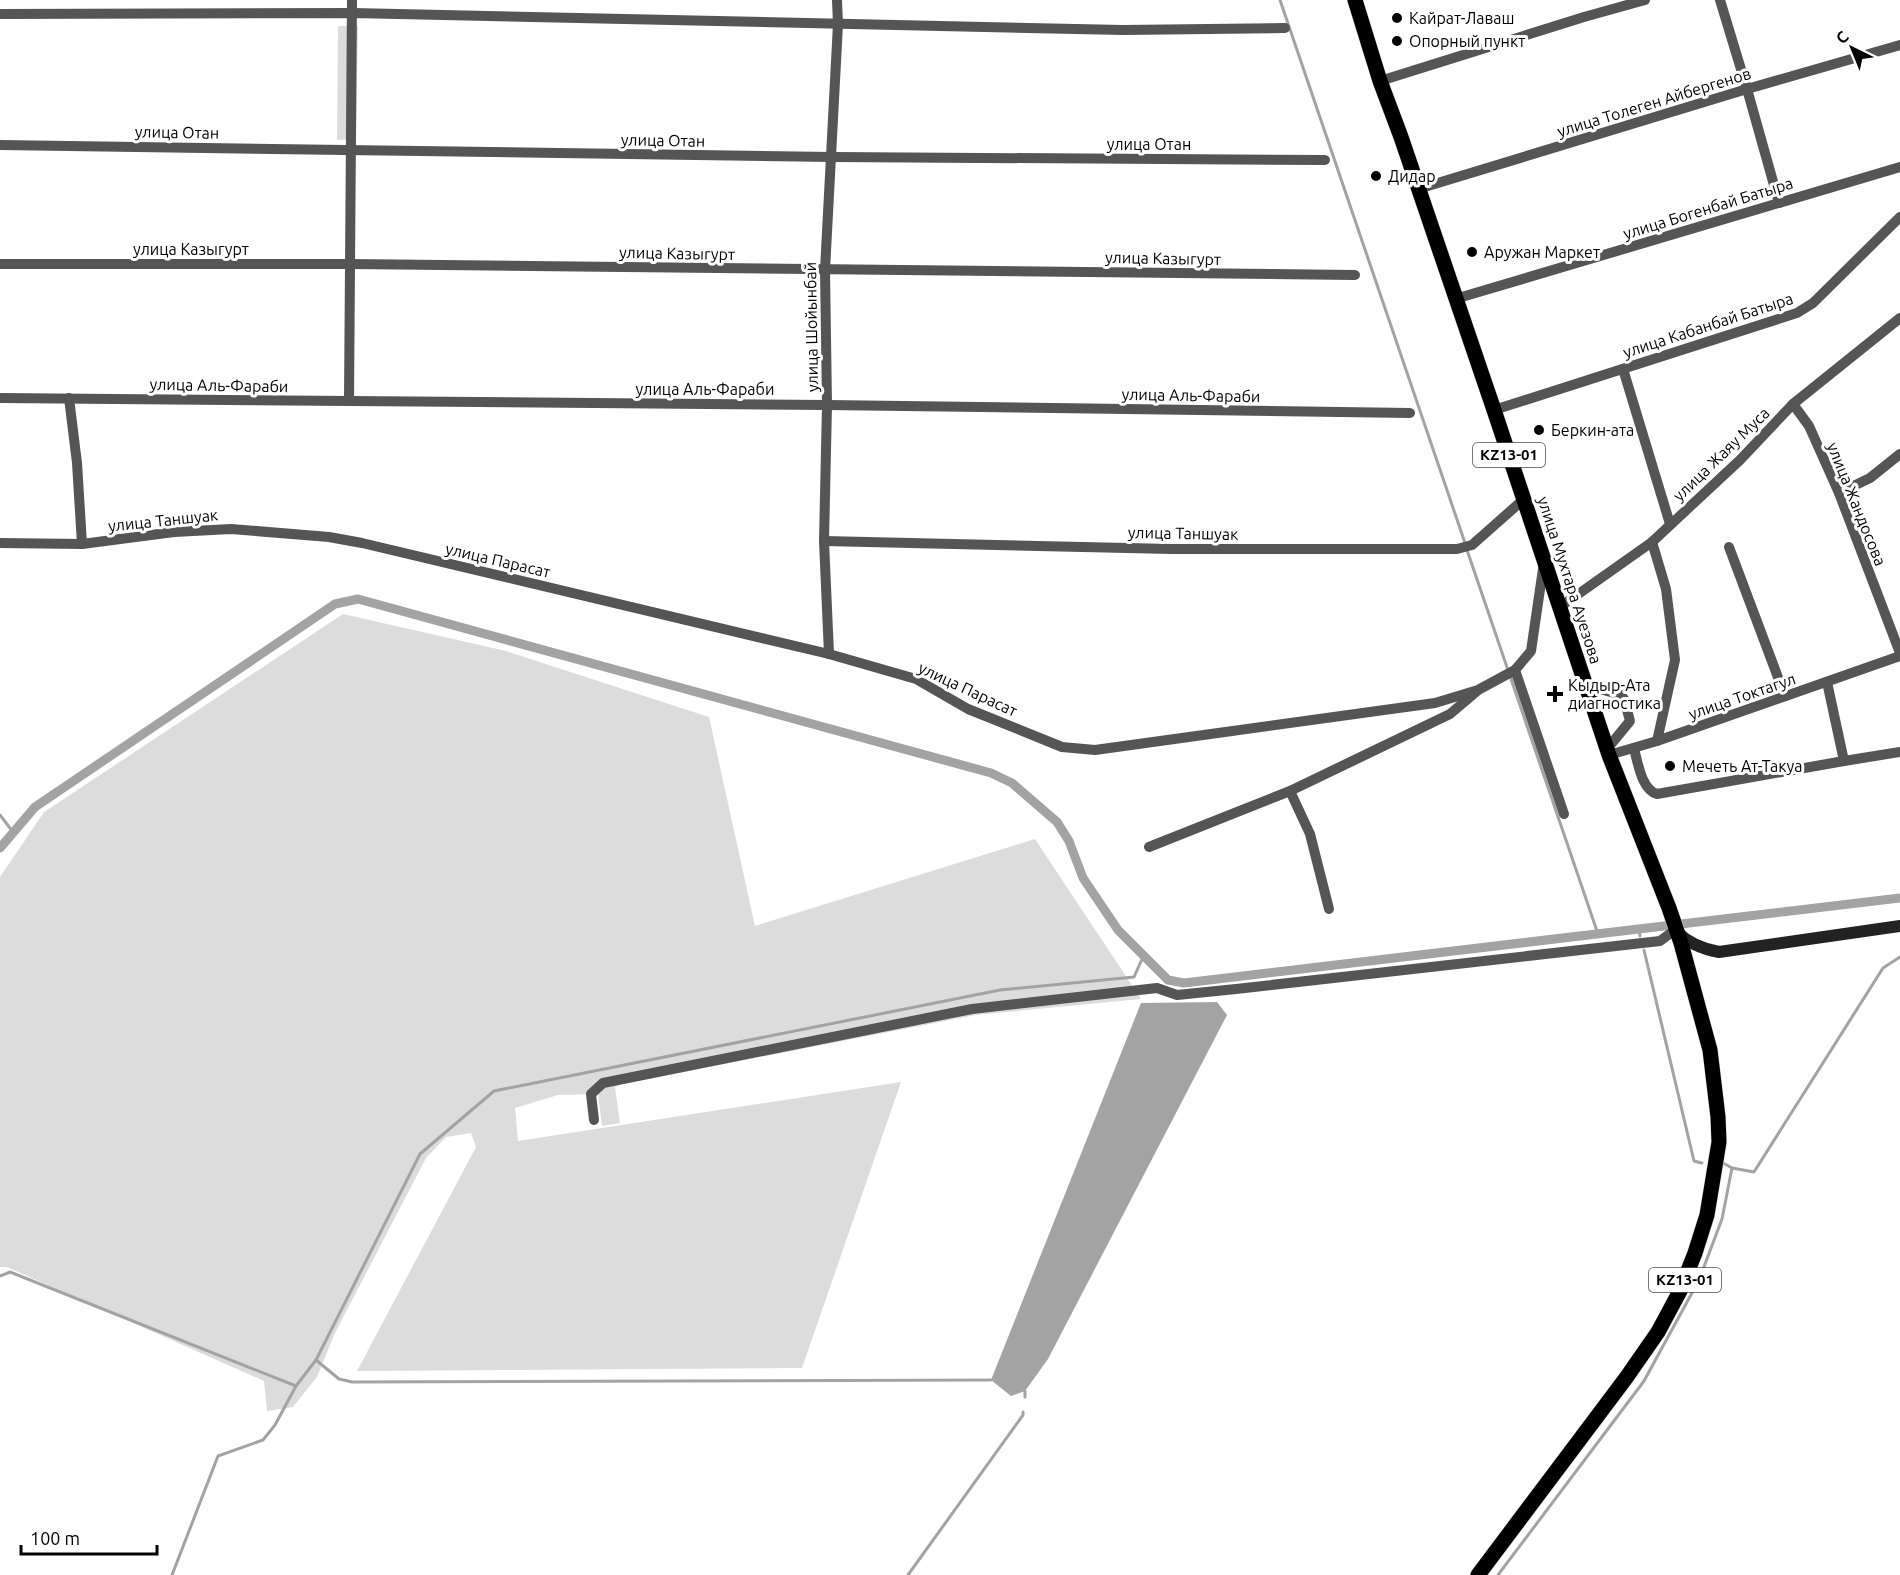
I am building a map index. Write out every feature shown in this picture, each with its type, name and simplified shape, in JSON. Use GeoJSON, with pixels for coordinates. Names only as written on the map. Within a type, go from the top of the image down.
{"type":"FeatureCollection","features":[{"type":"Feature","properties":{"kind":"main road","name":"улица Мухтара Ауезова"},"geometry":{"type":"LineString","coordinates":[[1355,0],[1380,81],[1494,410],[1608,752],[1669,908],[1675,930]]}},
{"type":"Feature","properties":{"kind":"main road"},"geometry":{"type":"LineString","coordinates":[[1675,930],[1695,945],[1719,952],[1900,926]]}},
{"type":"Feature","properties":{"kind":"main road","name":"KZ13-01"},"geometry":{"type":"LineString","coordinates":[[1478,1575],[1658,1332],[1688,1272],[1702,1233],[1719,1142],[1718,1118],[1710,1050],[1681,943],[1675,930]]}},
{"type":"Feature","properties":{"kind":"street"},"geometry":{"type":"LineString","coordinates":[[349,401],[352,0]]}},
{"type":"Feature","properties":{"kind":"street","name":"улица Шойынбай"},"geometry":{"type":"LineString","coordinates":[[829,654],[824,541],[827,405],[825,270],[838,24],[837,0]]}},
{"type":"Feature","properties":{"kind":"street"},"geometry":{"type":"LineString","coordinates":[[1380,81],[1645,0]]}},
{"type":"Feature","properties":{"kind":"street"},"geometry":{"type":"LineString","coordinates":[[1720,0],[1779,203]]}},
{"type":"Feature","properties":{"kind":"street"},"geometry":{"type":"LineString","coordinates":[[0,14],[353,13],[1123,30],[1285,28]]}},
{"type":"Feature","properties":{"kind":"street","name":"улица Толеген Айбергенов"},"geometry":{"type":"LineString","coordinates":[[1418,189],[1900,45]]}},
{"type":"Feature","properties":{"kind":"street","name":"улица Отан"},"geometry":{"type":"LineString","coordinates":[[0,145],[832,157],[1325,160]]}},
{"type":"Feature","properties":{"kind":"street","name":"улица Богенбай Батыра"},"geometry":{"type":"LineString","coordinates":[[1455,299],[1900,167]]}},
{"type":"Feature","properties":{"kind":"street","name":"улица Кабанбай Батыра"},"geometry":{"type":"LineString","coordinates":[[1494,410],[1797,313],[1813,303],[1900,217]]}},
{"type":"Feature","properties":{"kind":"street","name":"улица Казыгурт"},"geometry":{"type":"LineString","coordinates":[[0,264],[350,264],[1354,274]]}},
{"type":"Feature","properties":{"kind":"street","name":"улица Жаяу Муса"},"geometry":{"type":"LineString","coordinates":[[1560,607],[1652,542],[1740,460],[1793,404],[1900,318]]}},
{"type":"Feature","properties":{"kind":"street"},"geometry":{"type":"LineString","coordinates":[[1623,369],[1670,524]]}},
{"type":"Feature","properties":{"kind":"street","name":"улица Аль-Фараби"},"geometry":{"type":"LineString","coordinates":[[0,398],[1410,413]]}},
{"type":"Feature","properties":{"kind":"street"},"geometry":{"type":"LineString","coordinates":[[69,398],[77,463],[82,544]]}},
{"type":"Feature","properties":{"kind":"street","name":"улица Жандосова"},"geometry":{"type":"LineString","coordinates":[[1793,404],[1809,426],[1839,493],[1900,655]]}},
{"type":"Feature","properties":{"kind":"street"},"geometry":{"type":"LineString","coordinates":[[1839,493],[1870,478],[1900,454]]}},
{"type":"Feature","properties":{"kind":"street","name":"улица Таншуак"},"geometry":{"type":"LineString","coordinates":[[824,541],[1171,549],[1466,546],[1524,499]]}},
{"type":"Feature","properties":{"kind":"street","name":"улица Таншуак"},"geometry":{"type":"LineString","coordinates":[[0,543],[82,544],[174,532],[231,529],[328,537]]}},
{"type":"Feature","properties":{"kind":"street","name":"улица Парасат"},"geometry":{"type":"LineString","coordinates":[[328,537],[362,543],[829,654],[916,679],[968,709],[1062,747],[1095,750],[1425,705],[1478,690],[1511,672],[1531,651],[1544,558]]}},
{"type":"Feature","properties":{"kind":"street"},"geometry":{"type":"LineString","coordinates":[[1652,542],[1666,589],[1675,660],[1657,741]]}},
{"type":"Feature","properties":{"kind":"street"},"geometry":{"type":"LineString","coordinates":[[1729,547],[1785,696]]}},
{"type":"Feature","properties":{"kind":"street","name":"улица Токтагул"},"geometry":{"type":"LineString","coordinates":[[1608,752],[1634,749],[1900,655]]}},
{"type":"Feature","properties":{"kind":"street"},"geometry":{"type":"LineString","coordinates":[[1511,672],[1564,814]]}},
{"type":"Feature","properties":{"kind":"street"},"geometry":{"type":"LineString","coordinates":[[1827,682],[1844,761]]}},
{"type":"Feature","properties":{"kind":"street"},"geometry":{"type":"LineString","coordinates":[[1586,685],[1621,695],[1624,699],[1630,721],[1608,752]]}},
{"type":"Feature","properties":{"kind":"street"},"geometry":{"type":"LineString","coordinates":[[1149,847],[1290,791],[1450,714],[1478,690]]}},
{"type":"Feature","properties":{"kind":"street"},"geometry":{"type":"LineString","coordinates":[[1425,705],[1430,723]]}},
{"type":"Feature","properties":{"kind":"street"},"geometry":{"type":"LineString","coordinates":[[1634,749],[1645,782],[1652,792],[1657,794],[1900,752]]}},
{"type":"Feature","properties":{"kind":"street"},"geometry":{"type":"LineString","coordinates":[[1290,791],[1310,834],[1329,909]]}},
{"type":"Feature","properties":{"kind":"street"},"geometry":{"type":"LineString","coordinates":[[594,1120],[591,1094],[603,1083],[972,1009],[1157,988],[1178,995],[1272,985],[1660,941],[1675,930]]}},
{"type":"Feature","properties":{"kind":"shaded area"},"geometry":{"type":"Polygon","coordinates":[[[338,26],[358,26],[356,139],[337,140],[338,26]]]}},
{"type":"Feature","properties":{"kind":"shaded area"},"geometry":{"type":"Polygon","coordinates":[[[343,614],[506,651],[709,717],[755,926],[1035,839],[1141,999],[976,1015],[622,1084],[615,1087],[620,1123],[602,1126],[598,1094],[558,1095],[515,1108],[518,1141],[901,1082],[802,1368],[357,1371],[476,1147],[471,1133],[446,1137],[426,1158],[334,1335],[317,1377],[293,1407],[267,1411],[264,1381],[7,1267],[0,1267],[0,877],[44,812],[343,614]]]}},
{"type":"Feature","properties":{"kind":"shaded area"},"geometry":{"type":"Polygon","coordinates":[[[1217,1002],[1227,1015],[1048,1359],[1025,1391],[1011,1396],[991,1380],[1141,1003],[1217,1002]]]}},
{"type":"Feature","properties":{"kind":"waterway"},"geometry":{"type":"LineString","coordinates":[[1280,0],[1465,543]]}},
{"type":"Feature","properties":{"kind":"waterway"},"geometry":{"type":"LineString","coordinates":[[1467,550],[1598,934]]}},
{"type":"Feature","properties":{"kind":"waterway"},"geometry":{"type":"LineString","coordinates":[[0,848],[35,807],[335,604],[358,599],[991,773],[1012,783],[1057,822],[1069,841],[1083,878],[1118,930],[1168,980],[1184,983],[1900,898]]}},
{"type":"Feature","properties":{"kind":"waterway"},"geometry":{"type":"LineString","coordinates":[[0,815],[13,832]]}},
{"type":"Feature","properties":{"kind":"waterway"},"geometry":{"type":"LineString","coordinates":[[1639,929],[1640,936]]}},
{"type":"Feature","properties":{"kind":"waterway"},"geometry":{"type":"LineString","coordinates":[[1644,950],[1694,1161],[1702,1163]]}},
{"type":"Feature","properties":{"kind":"waterway"},"geometry":{"type":"LineString","coordinates":[[172,1575],[218,1456],[263,1440],[275,1425],[296,1386],[316,1360],[420,1154],[494,1091],[1000,990],[1134,977],[1143,957]]}},
{"type":"Feature","properties":{"kind":"waterway"},"geometry":{"type":"LineString","coordinates":[[1723,1163],[1732,1168],[1754,1172],[1883,968],[1900,957]]}},
{"type":"Feature","properties":{"kind":"waterway"},"geometry":{"type":"LineString","coordinates":[[1498,1575],[1644,1381],[1699,1280],[1722,1219],[1732,1168]]}},
{"type":"Feature","properties":{"kind":"waterway"},"geometry":{"type":"LineString","coordinates":[[0,1276],[10,1272],[296,1386]]}},
{"type":"Feature","properties":{"kind":"waterway"},"geometry":{"type":"LineString","coordinates":[[316,1360],[339,1379],[352,1382],[991,1380]]}},
{"type":"Feature","properties":{"kind":"waterway"},"geometry":{"type":"LineString","coordinates":[[1025,1391],[1025,1397]]}},
{"type":"Feature","properties":{"kind":"waterway"},"geometry":{"type":"LineString","coordinates":[[908,1575],[1023,1412]]}},
{"type":"Feature","properties":{"kind":"place","name":"Кайрат-Лаваш"},"geometry":{"type":"Point","coordinates":[1397,18]}},
{"type":"Feature","properties":{"kind":"place","name":"Опорный пункт"},"geometry":{"type":"Point","coordinates":[1397,41]}},
{"type":"Feature","properties":{"kind":"place","name":"Дидар"},"geometry":{"type":"Point","coordinates":[1376,176]}},
{"type":"Feature","properties":{"kind":"place","name":"Аружан Маркет"},"geometry":{"type":"Point","coordinates":[1472,252]}},
{"type":"Feature","properties":{"kind":"place","name":"Беркин-ата"},"geometry":{"type":"Point","coordinates":[1539,430]}},
{"type":"Feature","properties":{"kind":"place","name":"Кыдыр-Ата диагностика"},"geometry":{"type":"Point","coordinates":[1555,694]}},
{"type":"Feature","properties":{"kind":"place","name":"Мечеть Ат-Такуа"},"geometry":{"type":"Point","coordinates":[1670,766]}}]}
